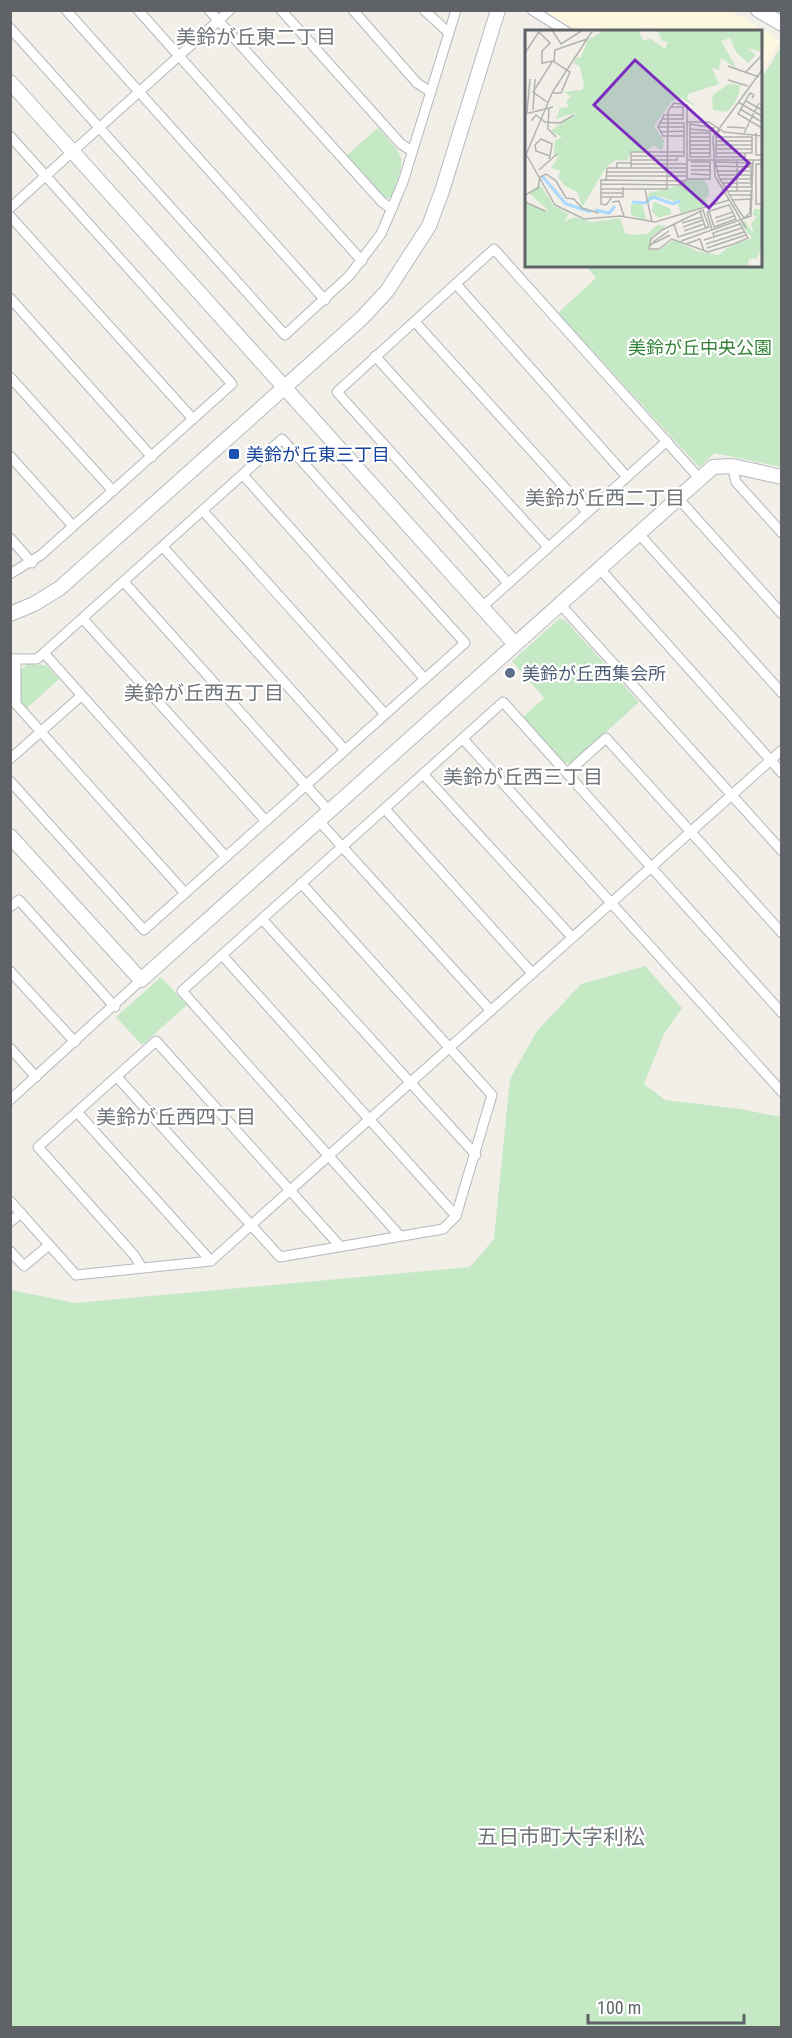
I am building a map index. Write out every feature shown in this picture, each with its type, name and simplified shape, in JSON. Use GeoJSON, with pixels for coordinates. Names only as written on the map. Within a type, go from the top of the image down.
{"type":"FeatureCollection","features":[{"type":"Feature","properties":{"kind":"street"},"geometry":{"type":"LineString","coordinates":[[66,10],[325,300]]}},
{"type":"Feature","properties":{"kind":"street"},"geometry":{"type":"LineString","coordinates":[[138,10],[362,261]]}},
{"type":"Feature","properties":{"kind":"street"},"geometry":{"type":"LineString","coordinates":[[209,10],[382,202],[392,209]]}},
{"type":"Feature","properties":{"kind":"street"},"geometry":{"type":"LineString","coordinates":[[10,208],[230,10]]}},
{"type":"Feature","properties":{"kind":"street"},"geometry":{"type":"LineString","coordinates":[[281,10],[400,144],[412,151]]}},
{"type":"Feature","properties":{"kind":"street"},"geometry":{"type":"LineString","coordinates":[[352,10],[417,83],[431,92]]}},
{"type":"Feature","properties":{"kind":"street"},"geometry":{"type":"LineString","coordinates":[[424,10],[449,33]]}},
{"type":"Feature","properties":{"kind":"street"},"geometry":{"type":"LineString","coordinates":[[10,28],[285,335],[325,300],[362,261],[381,234],[404,182],[456,10]]}},
{"type":"Feature","properties":{"kind":"street"},"geometry":{"type":"LineString","coordinates":[[10,614],[46,598],[60,588],[362,318],[387,291],[419,243],[442,191],[498,10]]}},
{"type":"Feature","properties":{"kind":"street"},"geometry":{"type":"LineString","coordinates":[[532,10],[564,30]]}},
{"type":"Feature","properties":{"kind":"street"},"geometry":{"type":"LineString","coordinates":[[758,10],[782,24]]}},
{"type":"Feature","properties":{"kind":"street"},"geometry":{"type":"LineString","coordinates":[[10,82],[515,644]]}},
{"type":"Feature","properties":{"kind":"street"},"geometry":{"type":"LineString","coordinates":[[10,136],[232,384],[32,563],[10,574]]}},
{"type":"Feature","properties":{"kind":"street"},"geometry":{"type":"LineString","coordinates":[[10,216],[193,419]]}},
{"type":"Feature","properties":{"kind":"street"},"geometry":{"type":"LineString","coordinates":[[508,583],[337,392],[494,249],[700,478]]}},
{"type":"Feature","properties":{"kind":"street"},"geometry":{"type":"LineString","coordinates":[[456,284],[627,477]]}},
{"type":"Feature","properties":{"kind":"street"},"geometry":{"type":"LineString","coordinates":[[10,298],[152,457]]}},
{"type":"Feature","properties":{"kind":"street"},"geometry":{"type":"LineString","coordinates":[[415,322],[587,512]]}},
{"type":"Feature","properties":{"kind":"street"},"geometry":{"type":"LineString","coordinates":[[375,356],[549,548]]}},
{"type":"Feature","properties":{"kind":"street"},"geometry":{"type":"LineString","coordinates":[[10,377],[113,491]]}},
{"type":"Feature","properties":{"kind":"street"},"geometry":{"type":"LineString","coordinates":[[10,781],[144,930],[465,643],[282,440],[37,659],[13,659],[16,704],[185,893]]}},
{"type":"Feature","properties":{"kind":"street"},"geometry":{"type":"LineString","coordinates":[[482,607],[667,441]]}},
{"type":"Feature","properties":{"kind":"street"},"geometry":{"type":"LineString","coordinates":[[10,456],[73,526]]}},
{"type":"Feature","properties":{"kind":"street"},"geometry":{"type":"LineString","coordinates":[[732,466],[736,482],[782,533]]}},
{"type":"Feature","properties":{"kind":"street"},"geometry":{"type":"LineString","coordinates":[[10,1100],[713,467],[732,466],[782,477]]}},
{"type":"Feature","properties":{"kind":"street"},"geometry":{"type":"LineString","coordinates":[[243,475],[424,678]]}},
{"type":"Feature","properties":{"kind":"street"},"geometry":{"type":"LineString","coordinates":[[678,498],[782,614]]}},
{"type":"Feature","properties":{"kind":"street"},"geometry":{"type":"LineString","coordinates":[[203,511],[385,714]]}},
{"type":"Feature","properties":{"kind":"street"},"geometry":{"type":"LineString","coordinates":[[639,534],[782,693]]}},
{"type":"Feature","properties":{"kind":"street"},"geometry":{"type":"LineString","coordinates":[[10,538],[32,563]]}},
{"type":"Feature","properties":{"kind":"street"},"geometry":{"type":"LineString","coordinates":[[163,547],[345,750]]}},
{"type":"Feature","properties":{"kind":"street"},"geometry":{"type":"LineString","coordinates":[[600,569],[782,773]]}},
{"type":"Feature","properties":{"kind":"street"},"geometry":{"type":"LineString","coordinates":[[124,582],[306,785],[342,846],[491,1011]]}},
{"type":"Feature","properties":{"kind":"street"},"geometry":{"type":"LineString","coordinates":[[560,604],[782,850]]}},
{"type":"Feature","properties":{"kind":"street"},"geometry":{"type":"LineString","coordinates":[[83,619],[266,821]]}},
{"type":"Feature","properties":{"kind":"street"},"geometry":{"type":"LineString","coordinates":[[44,653],[226,857]]}},
{"type":"Feature","properties":{"kind":"street"},"geometry":{"type":"LineString","coordinates":[[10,759],[81,696]]}},
{"type":"Feature","properties":{"kind":"street"},"geometry":{"type":"LineString","coordinates":[[400,1236],[182,991],[503,702],[782,1013]]}},
{"type":"Feature","properties":{"kind":"street"},"geometry":{"type":"LineString","coordinates":[[567,773],[606,738],[782,933]]}},
{"type":"Feature","properties":{"kind":"street"},"geometry":{"type":"LineString","coordinates":[[463,739],[782,1092]]}},
{"type":"Feature","properties":{"kind":"street"},"geometry":{"type":"LineString","coordinates":[[10,1201],[76,1275],[211,1261],[782,750]]}},
{"type":"Feature","properties":{"kind":"street"},"geometry":{"type":"LineString","coordinates":[[423,774],[572,937]]}},
{"type":"Feature","properties":{"kind":"street"},"geometry":{"type":"LineString","coordinates":[[385,809],[532,973]]}},
{"type":"Feature","properties":{"kind":"street"},"geometry":{"type":"LineString","coordinates":[[10,836],[141,981]]}},
{"type":"Feature","properties":{"kind":"street"},"geometry":{"type":"LineString","coordinates":[[117,1077],[280,1257],[339,1245],[443,1229],[456,1216],[492,1095],[301,883]]}},
{"type":"Feature","properties":{"kind":"street"},"geometry":{"type":"LineString","coordinates":[[10,907],[19,900],[115,1007]]}},
{"type":"Feature","properties":{"kind":"street"},"geometry":{"type":"LineString","coordinates":[[262,920],[476,1155]]}},
{"type":"Feature","properties":{"kind":"street"},"geometry":{"type":"LineString","coordinates":[[222,955],[456,1216]]}},
{"type":"Feature","properties":{"kind":"street"},"geometry":{"type":"LineString","coordinates":[[12,976],[75,1042]]}},
{"type":"Feature","properties":{"kind":"street"},"geometry":{"type":"LineString","coordinates":[[142,1268],[134,1255],[38,1147],[156,1041],[339,1245]]}},
{"type":"Feature","properties":{"kind":"street"},"geometry":{"type":"LineString","coordinates":[[10,1048],[36,1077]]}},
{"type":"Feature","properties":{"kind":"street"},"geometry":{"type":"LineString","coordinates":[[77,1112],[211,1261]]}},
{"type":"Feature","properties":{"kind":"street"},"geometry":{"type":"LineString","coordinates":[[10,1222],[21,1213]]}},
{"type":"Feature","properties":{"kind":"street"},"geometry":{"type":"LineString","coordinates":[[10,1251],[24,1266],[49,1245]]}},
{"type":"Feature","properties":{"kind":"shaded area"},"geometry":{"type":"Polygon","coordinates":[[[542,11],[731,11],[780,40],[762,73],[762,30],[576,30],[542,11]]]}},
{"type":"Feature","properties":{"kind":"green space","name":"美鈴が丘中央公園"},"geometry":{"type":"Polygon","coordinates":[[[781,47],[781,467],[715,453],[699,467],[558,313],[596,278],[587,267],[762,267],[762,78],[781,47]]]}},
{"type":"Feature","properties":{"kind":"green space"},"geometry":{"type":"Polygon","coordinates":[[[378,128],[394,146],[401,159],[400,173],[392,197],[384,199],[346,156],[378,128]]]}},
{"type":"Feature","properties":{"kind":"green space"},"geometry":{"type":"Polygon","coordinates":[[[559,619],[565,620],[639,702],[572,763],[562,762],[523,717],[544,698],[512,661],[559,619]]]}},
{"type":"Feature","properties":{"kind":"green space"},"geometry":{"type":"Polygon","coordinates":[[[27,664],[46,665],[59,679],[27,708],[21,702],[21,670],[27,664]]]}},
{"type":"Feature","properties":{"kind":"green space"},"geometry":{"type":"Polygon","coordinates":[[[645,966],[682,1008],[664,1034],[644,1084],[665,1100],[740,1109],[781,1117],[781,2027],[11,2027],[11,1290],[75,1303],[470,1267],[494,1239],[510,1079],[537,1031],[581,984],[645,966]]]}},
{"type":"Feature","properties":{"kind":"green space"},"geometry":{"type":"Polygon","coordinates":[[[161,977],[187,1005],[142,1045],[116,1017],[161,977]]]}},
{"type":"Feature","properties":{"kind":"place","name":"美鈴が丘東三丁目"},"geometry":{"type":"Point","coordinates":[234,454]}},
{"type":"Feature","properties":{"kind":"place","name":"美鈴が丘西集会所"},"geometry":{"type":"Point","coordinates":[510,673]}},
{"type":"Feature","properties":{"kind":"district","name":"美鈴が丘東二丁目"},"geometry":{"type":"Point","coordinates":[256,37]}},
{"type":"Feature","properties":{"kind":"district","name":"美鈴が丘西二丁目"},"geometry":{"type":"Point","coordinates":[605,498]}},
{"type":"Feature","properties":{"kind":"district","name":"美鈴が丘西五丁目"},"geometry":{"type":"Point","coordinates":[204,693]}},
{"type":"Feature","properties":{"kind":"district","name":"美鈴が丘西三丁目"},"geometry":{"type":"Point","coordinates":[523,777]}},
{"type":"Feature","properties":{"kind":"district","name":"美鈴が丘西四丁目"},"geometry":{"type":"Point","coordinates":[176,1117]}},
{"type":"Feature","properties":{"kind":"district","name":"五日市町大字利松"},"geometry":{"type":"Point","coordinates":[561,1837]}}]}
